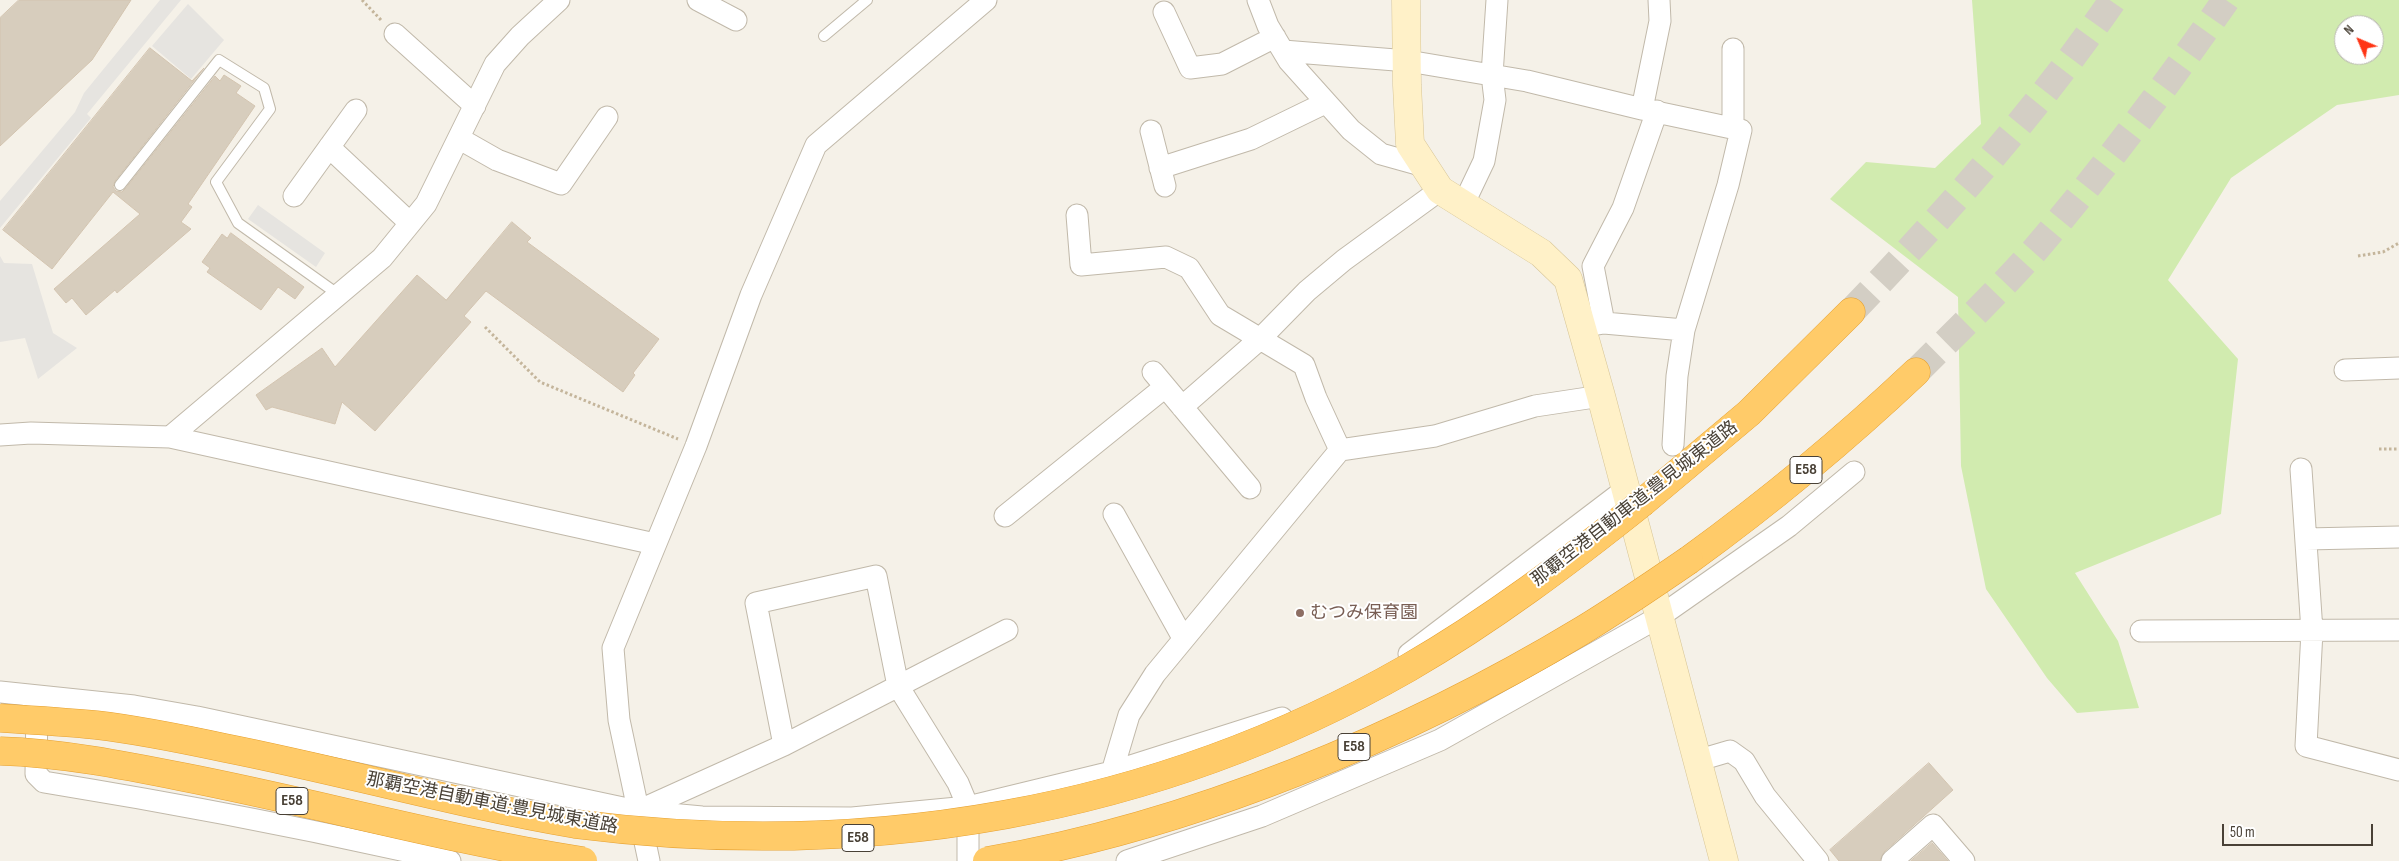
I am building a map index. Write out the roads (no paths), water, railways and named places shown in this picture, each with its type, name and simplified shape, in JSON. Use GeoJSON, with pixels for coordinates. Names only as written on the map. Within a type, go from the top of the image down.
{"type":"FeatureCollection","features":[{"type":"Feature","properties":{"kind":"highway","name":"那覇空港自動車道;豊見城東道路"},"geometry":{"type":"LineString","coordinates":[[0,718],[100,726],[223,747],[573,824],[636,832],[769,841],[833,840],[908,834],[984,823],[1083,803],[1224,757],[1287,731],[1412,666],[1580,553],[1634,496],[1749,413],[1852,312]]}},
{"type":"Feature","properties":{"kind":"highway","name":"E58"},"geometry":{"type":"LineString","coordinates":[[987,861],[1064,846],[1147,824],[1258,786],[1345,751],[1497,678],[1582,630],[1690,560],[1768,502],[1867,418],[1916,372]]}},
{"type":"Feature","properties":{"kind":"highway","name":"那覇空港自動車道;豊見城東道路"},"geometry":{"type":"LineString","coordinates":[[0,751],[100,761],[224,785],[480,843],[583,861]]}},
{"type":"Feature","properties":{"kind":"street"},"geometry":{"type":"LineString","coordinates":[[170,437],[382,258],[426,204],[460,139],[495,64],[520,36],[559,0]]}},
{"type":"Feature","properties":{"kind":"street"},"geometry":{"type":"LineString","coordinates":[[698,0],[736,20]]}},
{"type":"Feature","properties":{"kind":"street"},"geometry":{"type":"LineString","coordinates":[[649,861],[619,720],[613,648],[696,446],[750,295],[816,145],[986,0]]}},
{"type":"Feature","properties":{"kind":"street"},"geometry":{"type":"LineString","coordinates":[[1258,0],[1268,26],[1279,44],[1325,102],[1351,130],[1381,154],[1424,166]]}},
{"type":"Feature","properties":{"kind":"street"},"geometry":{"type":"LineString","coordinates":[[1406,0],[1408,61],[1406,85],[1410,144],[1440,190],[1541,253],[1568,279],[1593,325]]}},
{"type":"Feature","properties":{"kind":"street"},"geometry":{"type":"LineString","coordinates":[[1463,204],[1484,161],[1495,100],[1492,75],[1497,0]]}},
{"type":"Feature","properties":{"kind":"street"},"geometry":{"type":"LineString","coordinates":[[1659,0],[1660,21],[1649,110],[1623,208],[1593,266],[1593,325],[1602,396],[1634,496],[1659,617],[1724,861]]}},
{"type":"Feature","properties":{"kind":"street"},"geometry":{"type":"LineString","coordinates":[[1164,12],[1190,68],[1222,64],[1279,44],[1408,61],[1492,75],[1740,130],[1728,185],[1684,330],[1677,376],[1673,445]]}},
{"type":"Feature","properties":{"kind":"street"},"geometry":{"type":"LineString","coordinates":[[395,34],[476,106]]}},
{"type":"Feature","properties":{"kind":"street"},"geometry":{"type":"LineString","coordinates":[[1733,49],[1733,128]]}},
{"type":"Feature","properties":{"kind":"street"},"geometry":{"type":"LineString","coordinates":[[1151,131],[1163,177],[1251,140],[1325,102]]}},
{"type":"Feature","properties":{"kind":"street"},"geometry":{"type":"LineString","coordinates":[[294,196],[356,110]]}},
{"type":"Feature","properties":{"kind":"street"},"geometry":{"type":"LineString","coordinates":[[460,139],[497,160],[561,184],[607,117]]}},
{"type":"Feature","properties":{"kind":"street"},"geometry":{"type":"LineString","coordinates":[[329,147],[410,223]]}},
{"type":"Feature","properties":{"kind":"street"},"geometry":{"type":"LineString","coordinates":[[1182,407],[1261,338],[1307,292],[1344,260],[1440,190]]}},
{"type":"Feature","properties":{"kind":"street"},"geometry":{"type":"LineString","coordinates":[[1077,215],[1081,265],[1166,258],[1189,268],[1220,315],[1261,338],[1304,366],[1316,398],[1340,450]]}},
{"type":"Feature","properties":{"kind":"street"},"geometry":{"type":"LineString","coordinates":[[1593,325],[1684,330]]}},
{"type":"Feature","properties":{"kind":"street"},"geometry":{"type":"LineString","coordinates":[[2345,370],[2399,368]]}},
{"type":"Feature","properties":{"kind":"street"},"geometry":{"type":"LineString","coordinates":[[1005,516],[1159,379],[1250,488]]}},
{"type":"Feature","properties":{"kind":"street"},"geometry":{"type":"LineString","coordinates":[[1112,772],[1128,715],[1155,674],[1340,450],[1435,436],[1534,406],[1602,396]]}},
{"type":"Feature","properties":{"kind":"street"},"geometry":{"type":"LineString","coordinates":[[0,435],[31,433],[170,437],[655,544]]}},
{"type":"Feature","properties":{"kind":"street"},"geometry":{"type":"LineString","coordinates":[[2300,469],[2312,631],[2306,746],[2399,770]]}},
{"type":"Feature","properties":{"kind":"street"},"geometry":{"type":"LineString","coordinates":[[1127,861],[1262,816],[1440,740],[1659,617],[1789,526],[1854,472]]}},
{"type":"Feature","properties":{"kind":"street"},"geometry":{"type":"LineString","coordinates":[[0,692],[134,706],[197,717],[637,811],[702,817],[852,818],[968,807],[1112,772],[1310,709],[1368,682],[1634,496]]}},
{"type":"Feature","properties":{"kind":"street"},"geometry":{"type":"LineString","coordinates":[[1114,514],[1183,638]]}},
{"type":"Feature","properties":{"kind":"street"},"geometry":{"type":"LineString","coordinates":[[2306,540],[2399,537]]}},
{"type":"Feature","properties":{"kind":"street"},"geometry":{"type":"LineString","coordinates":[[784,745],[756,603],[876,576],[898,686],[958,783],[968,807],[968,861]]}},
{"type":"Feature","properties":{"kind":"street"},"geometry":{"type":"LineString","coordinates":[[637,811],[784,745],[1007,630]]}},
{"type":"Feature","properties":{"kind":"street"},"geometry":{"type":"LineString","coordinates":[[2141,631],[2399,630]]}},
{"type":"Feature","properties":{"kind":"street"},"geometry":{"type":"LineString","coordinates":[[37,695],[36,774],[44,782],[186,805],[308,829],[450,861]]}},
{"type":"Feature","properties":{"kind":"street"},"geometry":{"type":"LineString","coordinates":[[1696,761],[1730,751],[1744,761],[1765,796],[1818,861]]}},
{"type":"Feature","properties":{"kind":"street"},"geometry":{"type":"LineString","coordinates":[[1892,861],[1933,825],[1964,861]]}},
{"type":"Feature","properties":{"kind":"lane"},"geometry":{"type":"LineString","coordinates":[[824,36],[867,0]]}},
{"type":"Feature","properties":{"kind":"lane"},"geometry":{"type":"LineString","coordinates":[[120,185],[219,60],[264,88],[270,109],[216,182],[220,190],[238,223],[338,295]]}},
{"type":"Feature","properties":{"kind":"tunnel"},"geometry":{"type":"LineString","coordinates":[[1851,312],[1921,238],[2021,122],[2113,0]]}},
{"type":"Feature","properties":{"kind":"tunnel"},"geometry":{"type":"LineString","coordinates":[[1916,372],[2006,282],[2035,250],[2134,127],[2226,0]]}},
{"type":"Feature","properties":{"kind":"place","name":"むつみ保育園"},"geometry":{"type":"Point","coordinates":[1300,613]}}]}
